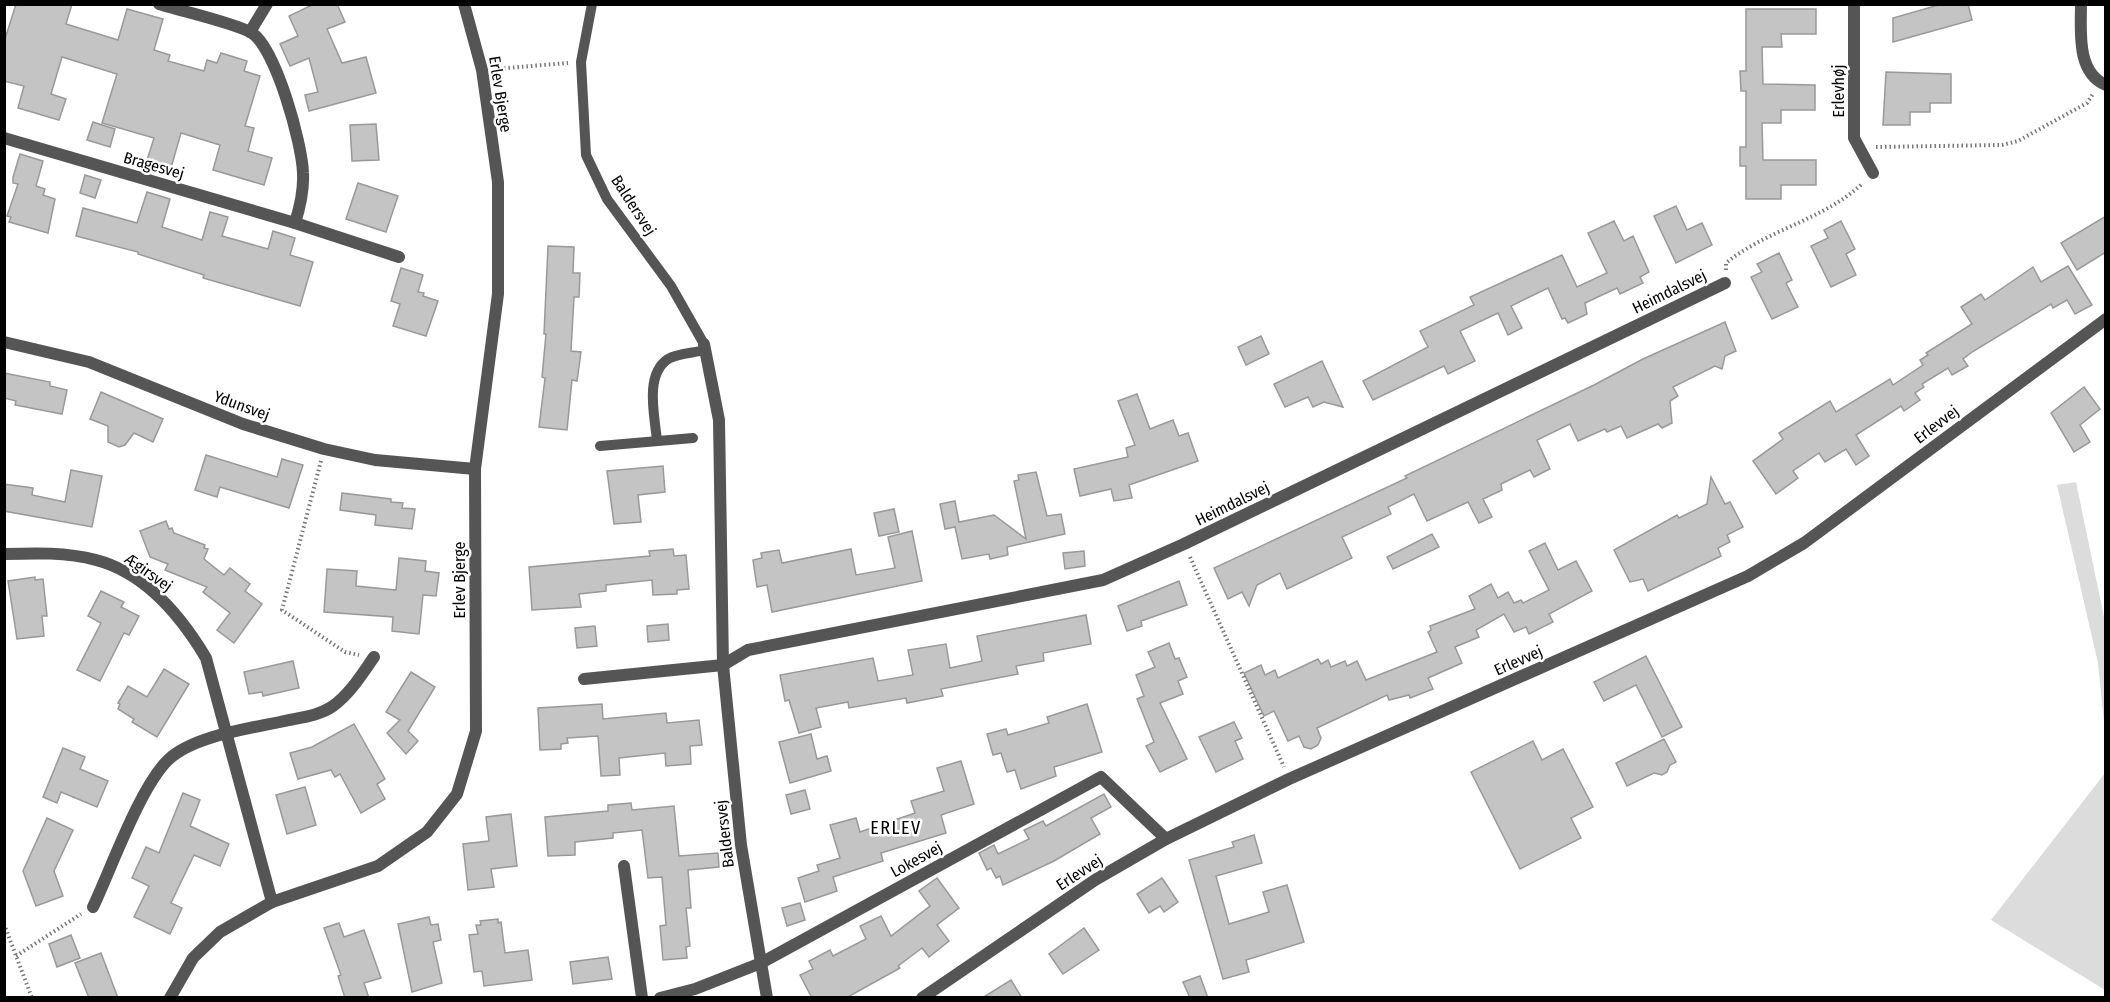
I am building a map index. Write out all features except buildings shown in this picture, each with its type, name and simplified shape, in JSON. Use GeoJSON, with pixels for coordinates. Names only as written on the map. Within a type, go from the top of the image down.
{"type":"FeatureCollection","features":[{"type":"Feature","properties":{"kind":"street"},"geometry":{"type":"LineString","coordinates":[[159,4],[249,32],[264,43],[297,129],[303,173],[302,200],[295,223]]}},
{"type":"Feature","properties":{"kind":"street"},"geometry":{"type":"LineString","coordinates":[[249,32],[267,4]]}},
{"type":"Feature","properties":{"kind":"street","name":"Erlev Bjerge"},"geometry":{"type":"LineString","coordinates":[[170,998],[193,958],[220,932],[272,902],[378,866],[427,832],[458,794],[468,765],[476,731],[475,468],[498,294],[498,182],[482,70],[464,4]]}},
{"type":"Feature","properties":{"kind":"street","name":"Erlevhøj"},"geometry":{"type":"LineString","coordinates":[[1854,4],[1854,138],[1873,174]]}},
{"type":"Feature","properties":{"kind":"street"},"geometry":{"type":"LineString","coordinates":[[2081,4],[2081,45],[2085,64],[2103,84]]}},
{"type":"Feature","properties":{"kind":"street","name":"Bragesvej"},"geometry":{"type":"LineString","coordinates":[[4,138],[295,223],[399,257]]}},
{"type":"Feature","properties":{"kind":"street","name":"Heimdalsvej"},"geometry":{"type":"LineString","coordinates":[[723,664],[748,650],[1103,580],[1184,544],[1725,283]]}},
{"type":"Feature","properties":{"kind":"street","name":"Erlevvej"},"geometry":{"type":"LineString","coordinates":[[922,998],[1095,880],[1166,839],[1289,779],[1748,576],[1804,543],[2106,319]]}},
{"type":"Feature","properties":{"kind":"street","name":"Ydunsvej"},"geometry":{"type":"LineString","coordinates":[[4,342],[89,362],[243,424],[324,449],[375,460],[475,468]]}},
{"type":"Feature","properties":{"kind":"street","name":"Baldersvej"},"geometry":{"type":"LineString","coordinates":[[705,347],[719,420],[723,664],[741,845],[766,998]]}},
{"type":"Feature","properties":{"kind":"street","name":"Ægirsvej"},"geometry":{"type":"LineString","coordinates":[[4,554],[56,553],[97,560],[126,573],[158,595],[187,626],[206,658],[229,734],[272,902]]}},
{"type":"Feature","properties":{"kind":"street"},"geometry":{"type":"LineString","coordinates":[[93,907],[152,779],[169,759],[188,747],[229,734],[311,715],[332,707],[349,691],[374,657]]}},
{"type":"Feature","properties":{"kind":"street"},"geometry":{"type":"LineString","coordinates":[[585,679],[723,664]]}},
{"type":"Feature","properties":{"kind":"street","name":"Lokesvej"},"geometry":{"type":"LineString","coordinates":[[660,998],[695,989],[761,963],[1101,777],[1166,839]]}},
{"type":"Feature","properties":{"kind":"street"},"geometry":{"type":"LineString","coordinates":[[624,866],[642,998]]}},
{"type":"Feature","properties":{"kind":"lane","name":"Baldersvej"},"geometry":{"type":"LineString","coordinates":[[592,4],[581,62],[586,155],[607,199],[671,286],[705,347]]}},
{"type":"Feature","properties":{"kind":"lane"},"geometry":{"type":"LineString","coordinates":[[657,441],[653,385],[658,371],[670,358],[705,347]]}},
{"type":"Feature","properties":{"kind":"lane"},"geometry":{"type":"LineString","coordinates":[[600,446],[693,438]]}},
{"type":"Feature","properties":{"kind":"path"},"geometry":{"type":"LineString","coordinates":[[482,70],[581,62]]}},
{"type":"Feature","properties":{"kind":"path"},"geometry":{"type":"LineString","coordinates":[[1859,147],[1983,147],[2019,141],[2087,103],[2103,84]]}},
{"type":"Feature","properties":{"kind":"path"},"geometry":{"type":"LineString","coordinates":[[1725,283],[1726,263],[1745,248],[1845,200],[1873,174]]}},
{"type":"Feature","properties":{"kind":"path"},"geometry":{"type":"LineString","coordinates":[[324,449],[282,610],[345,652],[374,657]]}},
{"type":"Feature","properties":{"kind":"path"},"geometry":{"type":"LineString","coordinates":[[1184,544],[1289,779]]}},
{"type":"Feature","properties":{"kind":"path"},"geometry":{"type":"LineString","coordinates":[[16,956],[93,907]]}},
{"type":"Feature","properties":{"kind":"path"},"geometry":{"type":"LineString","coordinates":[[4,924],[32,998]]}},
{"type":"Feature","properties":{"kind":"shaded area"},"geometry":{"type":"Polygon","coordinates":[[[2076,482],[2105,622],[2105,732],[2098,663],[2057,485],[2076,482]]]}},
{"type":"Feature","properties":{"kind":"shaded area"},"geometry":{"type":"Polygon","coordinates":[[[2105,773],[2106,990],[1991,920],[2105,773]]]}},
{"type":"Feature","properties":{"kind":"district","name":"ERLEV"},"geometry":{"type":"Point","coordinates":[896,828]}}]}
